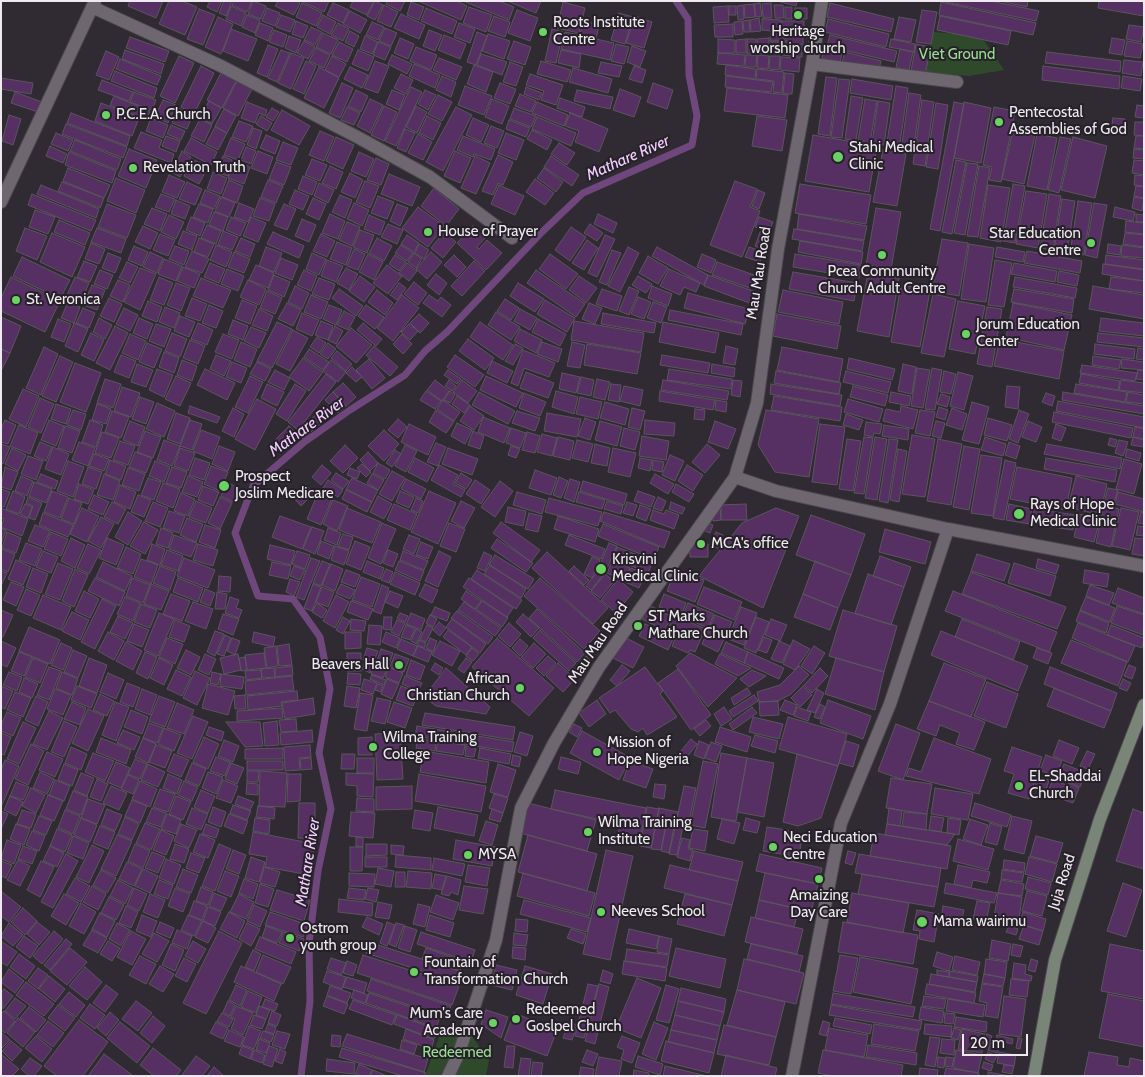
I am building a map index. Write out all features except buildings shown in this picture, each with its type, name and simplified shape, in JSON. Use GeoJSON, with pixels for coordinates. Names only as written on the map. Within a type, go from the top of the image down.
{"type":"FeatureCollection","features":[{"type":"Feature","properties":{"kind":"main road","name":"Juja Road"},"geometry":{"type":"LineString","coordinates":[[1034,1076],[1055,960],[1100,819],[1144,705]]}},
{"type":"Feature","properties":{"kind":"street","name":"Mau Mau Road"},"geometry":{"type":"LineString","coordinates":[[448,1076],[459,1053],[496,940],[521,808],[554,743],[599,667],[735,476],[756,403],[778,249],[822,1]]}},
{"type":"Feature","properties":{"kind":"street"},"geometry":{"type":"LineString","coordinates":[[1,202],[94,4],[221,66],[430,177],[512,238]]}},
{"type":"Feature","properties":{"kind":"street"},"geometry":{"type":"LineString","coordinates":[[812,64],[957,82]]}},
{"type":"Feature","properties":{"kind":"street"},"geometry":{"type":"LineString","coordinates":[[735,476],[776,491],[948,529],[1144,566]]}},
{"type":"Feature","properties":{"kind":"street"},"geometry":{"type":"LineString","coordinates":[[792,1076],[841,822],[890,704],[948,529]]}},
{"type":"Feature","properties":{"kind":"green space","name":"Viet Ground"},"geometry":{"type":"Polygon","coordinates":[[[933,32],[981,36],[1004,70],[969,76],[924,72],[933,32]]]}},
{"type":"Feature","properties":{"kind":"green space","name":"Redeemed"},"geometry":{"type":"Polygon","coordinates":[[[464,1025],[489,1060],[486,1076],[426,1076],[441,1032],[464,1025]]]}},
{"type":"Feature","properties":{"kind":"waterway","name":"Mathare River"},"geometry":{"type":"LineString","coordinates":[[301,1076],[310,1001],[309,943],[318,871],[331,809],[319,753],[330,689],[320,637],[293,599],[258,596],[235,533],[253,486],[303,443],[405,375],[425,351],[447,332],[540,234],[583,193],[692,145],[697,116],[689,75],[688,19],[676,1]]}},
{"type":"Feature","properties":{"kind":"place","name":"Heritage worship church"},"geometry":{"type":"Point","coordinates":[798,15]}},
{"type":"Feature","properties":{"kind":"place","name":"Roots Institute Centre"},"geometry":{"type":"Point","coordinates":[543,32]}},
{"type":"Feature","properties":{"kind":"place","name":"P.C.E.A. Church"},"geometry":{"type":"Point","coordinates":[106,115]}},
{"type":"Feature","properties":{"kind":"place","name":"Pentecostal Assemblies of God"},"geometry":{"type":"Point","coordinates":[999,122]}},
{"type":"Feature","properties":{"kind":"place","name":"Stahi Medical Clinic"},"geometry":{"type":"Point","coordinates":[838,157]}},
{"type":"Feature","properties":{"kind":"place","name":"Revelation Truth"},"geometry":{"type":"Point","coordinates":[133,168]}},
{"type":"Feature","properties":{"kind":"place","name":"House of Prayer"},"geometry":{"type":"Point","coordinates":[428,232]}},
{"type":"Feature","properties":{"kind":"place","name":"Star Education Centre"},"geometry":{"type":"Point","coordinates":[1091,243]}},
{"type":"Feature","properties":{"kind":"place","name":"Pcea Community Church Adult Centre"},"geometry":{"type":"Point","coordinates":[882,255]}},
{"type":"Feature","properties":{"kind":"place","name":"St. Veronica"},"geometry":{"type":"Point","coordinates":[16,300]}},
{"type":"Feature","properties":{"kind":"place","name":"Jorum Education Center"},"geometry":{"type":"Point","coordinates":[966,334]}},
{"type":"Feature","properties":{"kind":"place","name":"Prospect Joslim Medicare"},"geometry":{"type":"Point","coordinates":[224,486]}},
{"type":"Feature","properties":{"kind":"place","name":"Rays of Hope Medical Clinic"},"geometry":{"type":"Point","coordinates":[1019,514]}},
{"type":"Feature","properties":{"kind":"place","name":"MCA's office"},"geometry":{"type":"Point","coordinates":[701,544]}},
{"type":"Feature","properties":{"kind":"place","name":"Krisvini Medical Clinic"},"geometry":{"type":"Point","coordinates":[601,569]}},
{"type":"Feature","properties":{"kind":"place","name":"ST Marks Mathare Church"},"geometry":{"type":"Point","coordinates":[638,626]}},
{"type":"Feature","properties":{"kind":"place","name":"Beavers Hall"},"geometry":{"type":"Point","coordinates":[399,665]}},
{"type":"Feature","properties":{"kind":"place","name":"African Christian Church"},"geometry":{"type":"Point","coordinates":[520,688]}},
{"type":"Feature","properties":{"kind":"place","name":"Wilma Training College"},"geometry":{"type":"Point","coordinates":[373,747]}},
{"type":"Feature","properties":{"kind":"place","name":"Mission of Hope Nigeria"},"geometry":{"type":"Point","coordinates":[597,752]}},
{"type":"Feature","properties":{"kind":"place","name":"EL-Shaddai Church"},"geometry":{"type":"Point","coordinates":[1019,786]}},
{"type":"Feature","properties":{"kind":"place","name":"Wilma Training Institute"},"geometry":{"type":"Point","coordinates":[588,832]}},
{"type":"Feature","properties":{"kind":"place","name":"Neci Education Centre"},"geometry":{"type":"Point","coordinates":[773,847]}},
{"type":"Feature","properties":{"kind":"place","name":"MYSA"},"geometry":{"type":"Point","coordinates":[468,855]}},
{"type":"Feature","properties":{"kind":"place","name":"Amaizing Day Care"},"geometry":{"type":"Point","coordinates":[819,879]}},
{"type":"Feature","properties":{"kind":"place","name":"Neeves School"},"geometry":{"type":"Point","coordinates":[601,912]}},
{"type":"Feature","properties":{"kind":"place","name":"Mama wairimu"},"geometry":{"type":"Point","coordinates":[922,922]}},
{"type":"Feature","properties":{"kind":"place","name":"Ostrom youth group"},"geometry":{"type":"Point","coordinates":[290,938]}},
{"type":"Feature","properties":{"kind":"place","name":"Fountain of Transformation Church"},"geometry":{"type":"Point","coordinates":[414,972]}},
{"type":"Feature","properties":{"kind":"place","name":"Redeemed Goslpel Church"},"geometry":{"type":"Point","coordinates":[516,1019]}},
{"type":"Feature","properties":{"kind":"place","name":"Mum's Care Academy"},"geometry":{"type":"Point","coordinates":[493,1023]}}]}
